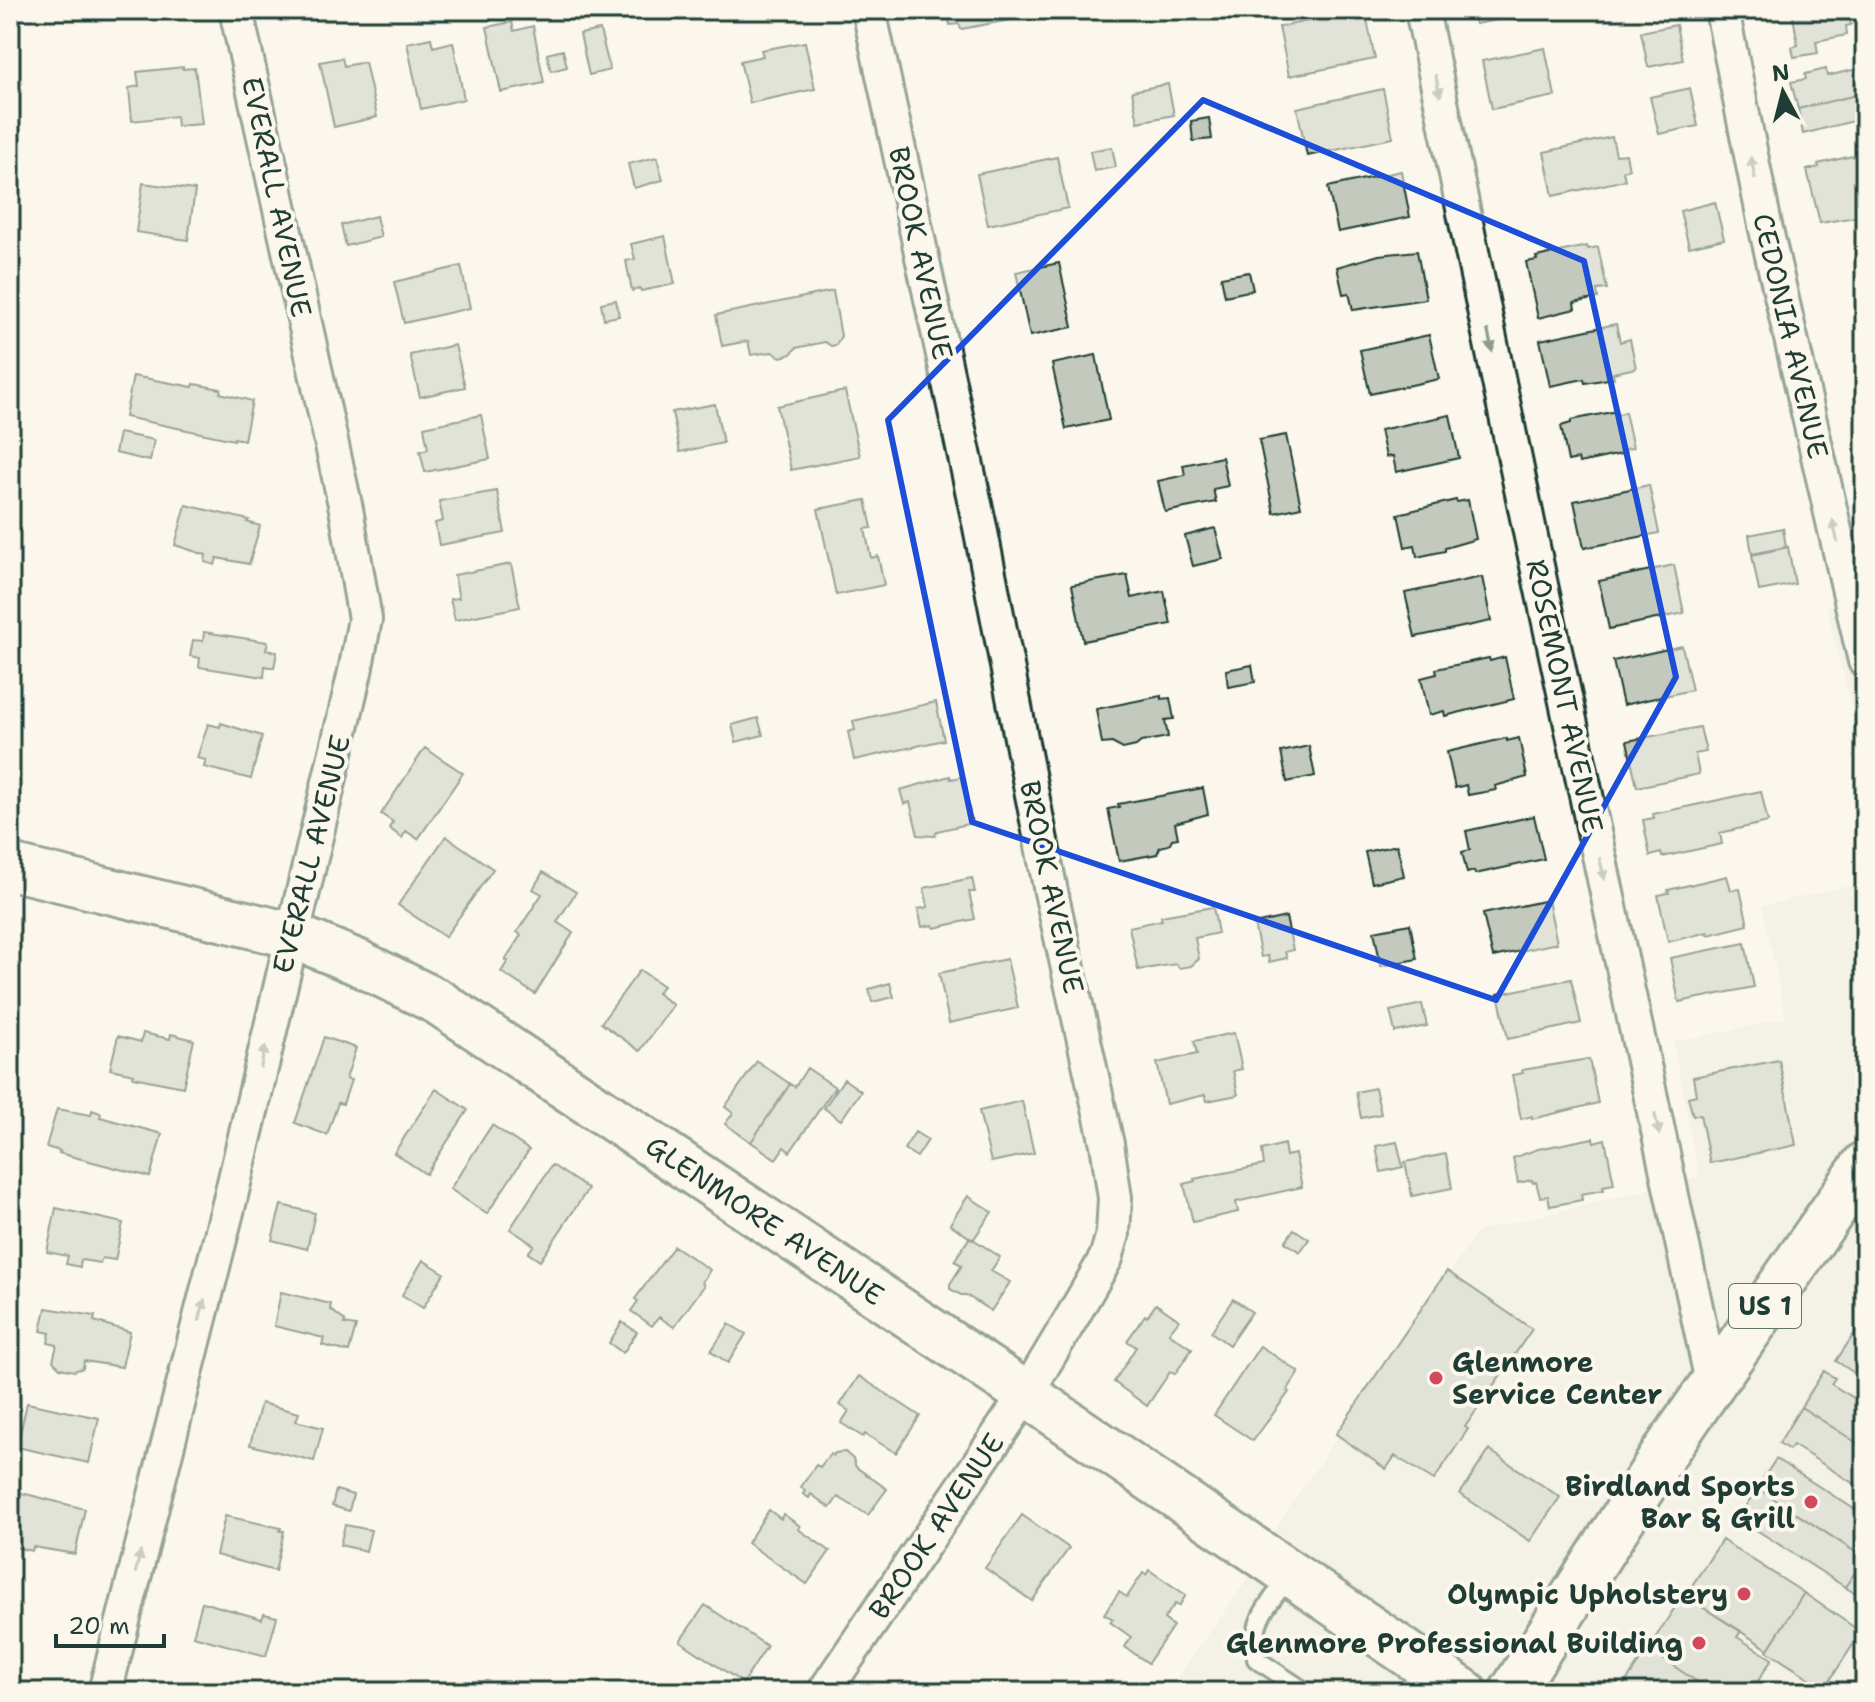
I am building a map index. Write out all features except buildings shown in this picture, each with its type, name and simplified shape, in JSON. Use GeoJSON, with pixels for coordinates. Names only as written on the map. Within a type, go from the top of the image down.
{"type":"FeatureCollection","features":[{"type":"Feature","properties":{"kind":"street","name":"EVERALL AVENUE"},"geometry":{"type":"LineString","coordinates":[[105,1692],[229,1204],[365,619],[346,509],[236,10]]}},
{"type":"Feature","properties":{"kind":"street","name":"BROOK AVENUE"},"geometry":{"type":"LineString","coordinates":[[824,1692],[1026,1394],[1106,1258],[1113,1234],[1115,1198],[1107,1144],[1051,892],[980,527],[869,10]]}},
{"type":"Feature","properties":{"kind":"street","name":"ROSEMONT AVENUE"},"geometry":{"type":"LineString","coordinates":[[1422,10],[1541,585],[1712,1382]]}},
{"type":"Feature","properties":{"kind":"street","name":"CEDONIA AVENUE"},"geometry":{"type":"LineString","coordinates":[[1722,10],[1765,225],[1860,616],[1865,661]]}},
{"type":"Feature","properties":{"kind":"street","name":"GLENMORE AVENUE"},"geometry":{"type":"LineString","coordinates":[[10,867],[291,935],[357,962],[438,1002],[1026,1394],[1464,1692]]}},
{"type":"Feature","properties":{"kind":"street","name":"US 1"},"geometry":{"type":"LineString","coordinates":[[1512,1692],[1712,1382],[1865,1164]]}},
{"type":"Feature","properties":{"kind":"lane"},"geometry":{"type":"LineString","coordinates":[[1291,1574],[1265,1608],[1253,1636],[1256,1659],[1306,1692]]}},
{"type":"Feature","properties":{"kind":"highlighted area"},"geometry":{"type":"Polygon","coordinates":[[[1203,100],[1584,261],[1676,677],[1496,1000],[972,822],[888,420],[1203,100]]]}},
{"type":"Feature","properties":{"kind":"shaded area"},"geometry":{"type":"Polygon","coordinates":[[[1865,598],[1865,761],[1826,607],[1865,598]]]}},
{"type":"Feature","properties":{"kind":"shaded area"},"geometry":{"type":"Polygon","coordinates":[[[1865,882],[1865,1692],[1167,1692],[1247,1580],[1284,1515],[1478,1231],[1699,1177],[1673,1042],[1786,1018],[1762,906],[1865,882]]]}},
{"type":"Feature","properties":{"kind":"place","name":"Glenmore Service Center"},"geometry":{"type":"Point","coordinates":[1436,1378]}},
{"type":"Feature","properties":{"kind":"place","name":"Birdland Sports Bar & Grill"},"geometry":{"type":"Point","coordinates":[1811,1502]}},
{"type":"Feature","properties":{"kind":"place","name":"Olympic Upholstery"},"geometry":{"type":"Point","coordinates":[1744,1594]}},
{"type":"Feature","properties":{"kind":"place","name":"Glenmore Professional Building"},"geometry":{"type":"Point","coordinates":[1699,1643]}}]}
